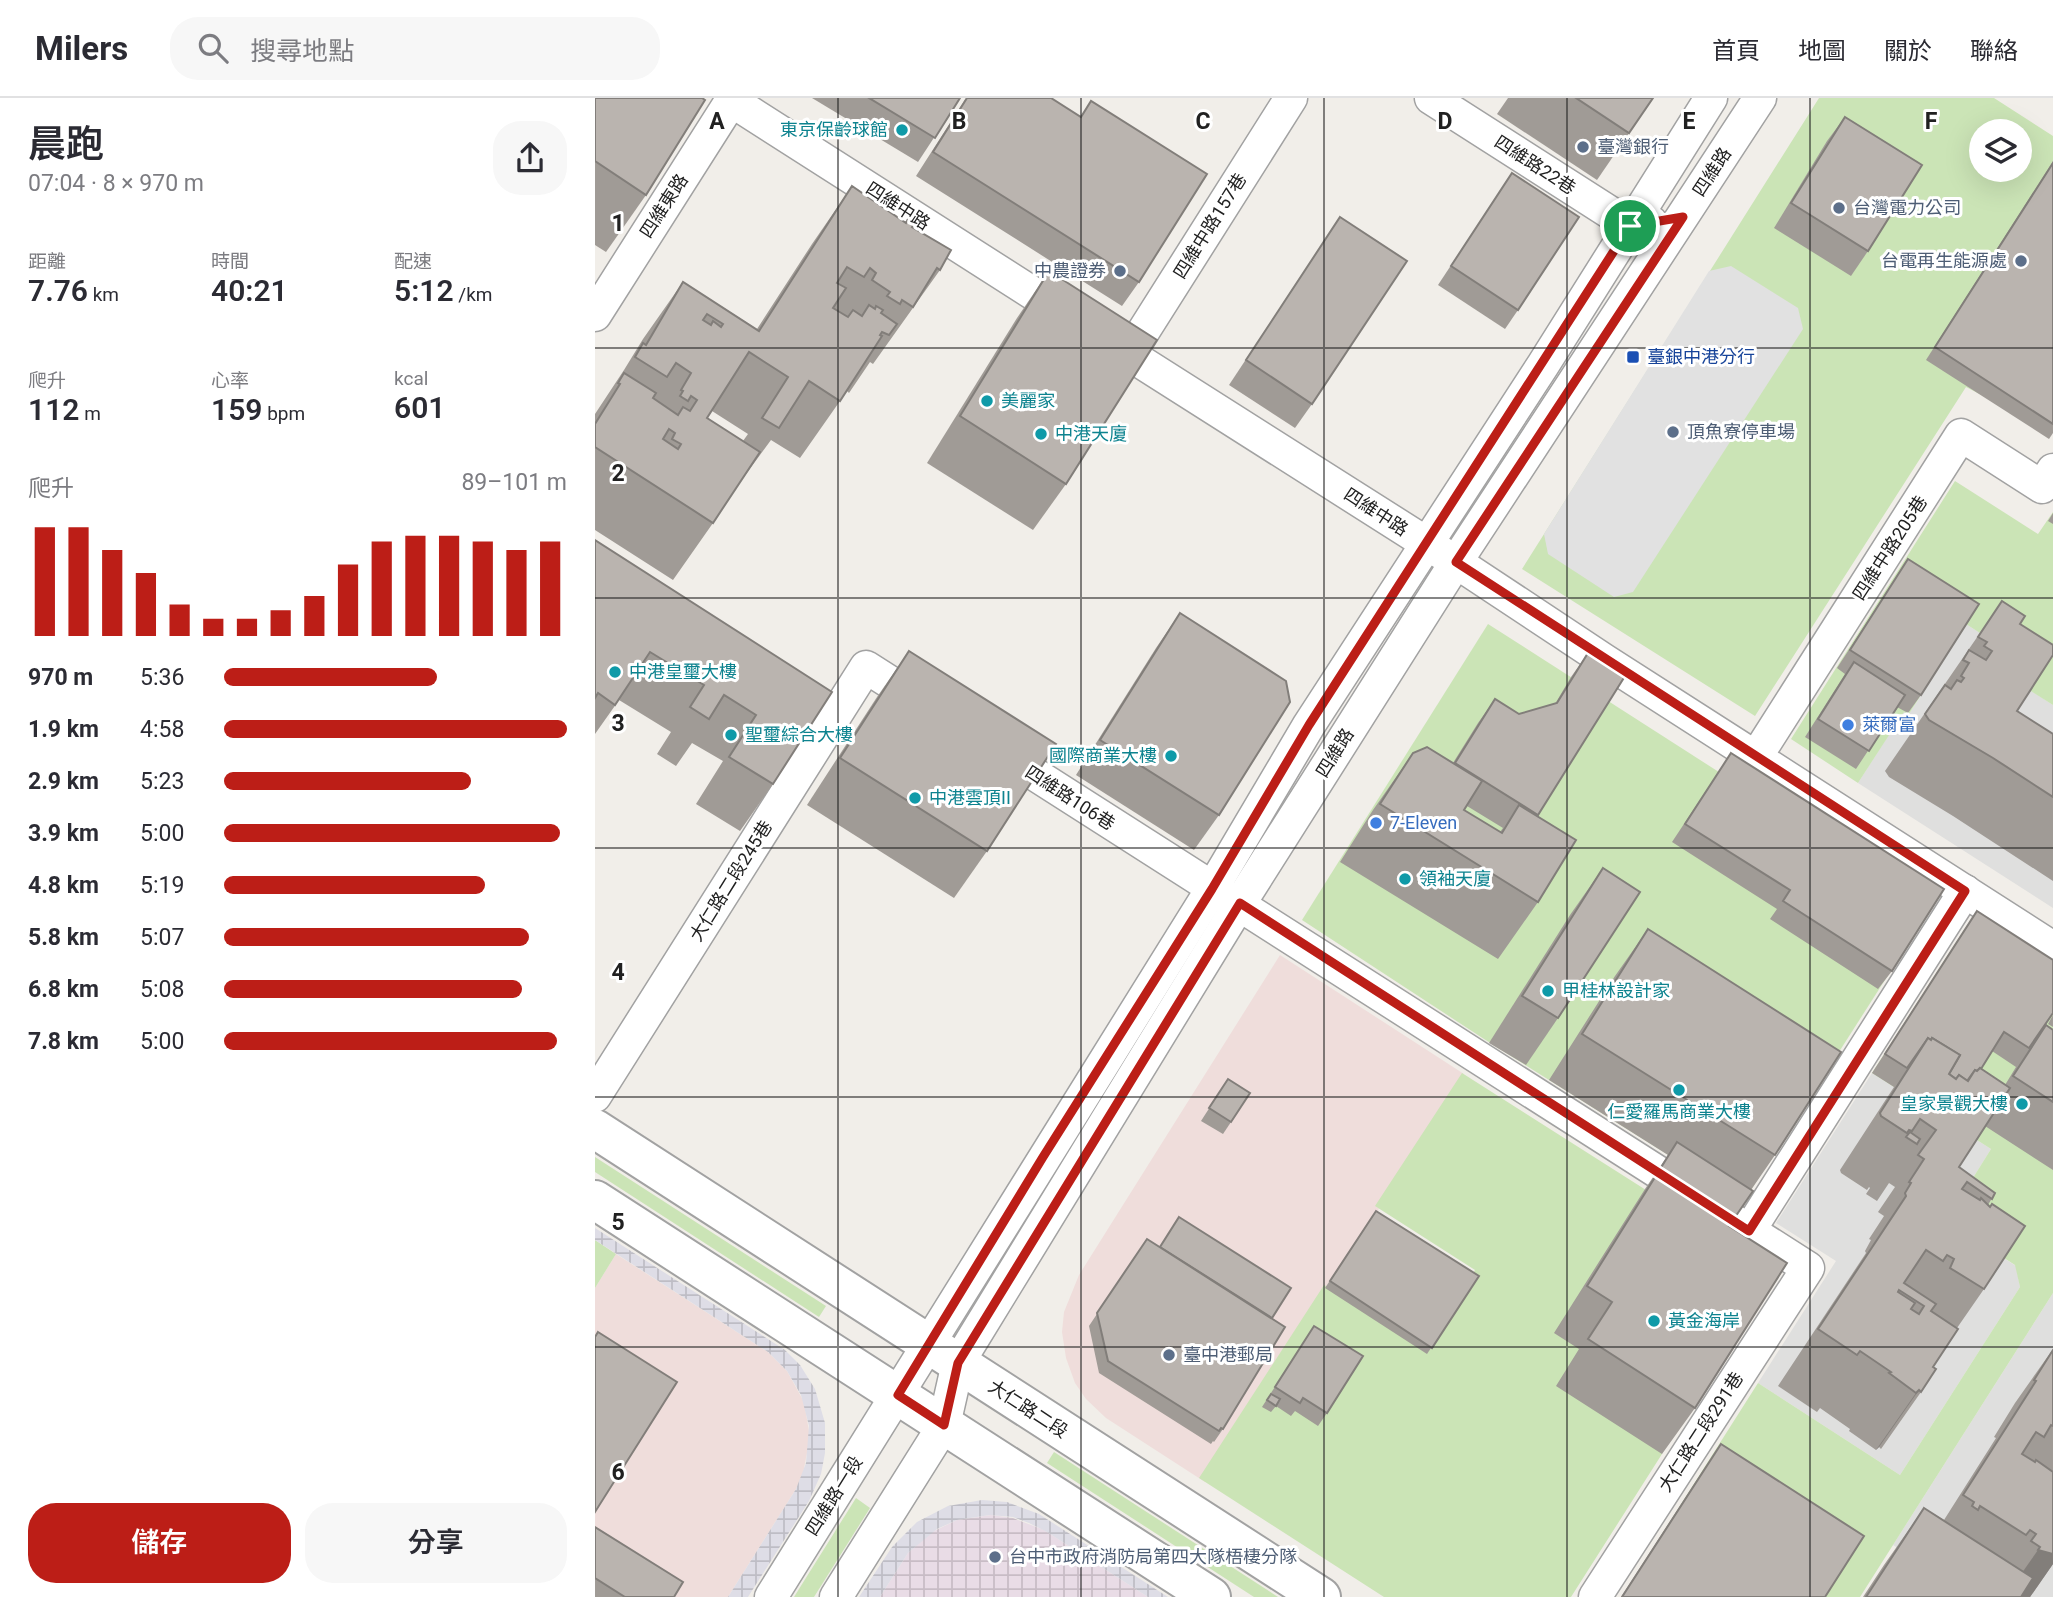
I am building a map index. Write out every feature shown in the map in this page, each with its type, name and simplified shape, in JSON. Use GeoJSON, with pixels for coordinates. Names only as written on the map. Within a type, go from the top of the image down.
{"type":"FeatureCollection","features":[{"type":"Feature","properties":{"kind":"street","name":"四維中路157巷"},"geometry":{"type":"LineString","coordinates":[[1129,354],[1291,98]]}},
{"type":"Feature","properties":{"kind":"street","name":"四維路22巷"},"geometry":{"type":"LineString","coordinates":[[1430,98],[1630,226]]}},
{"type":"Feature","properties":{"kind":"street","name":"四維路"},"geometry":{"type":"LineString","coordinates":[[944,1425],[944,1354],[1043,1157],[1212,889],[1309,725],[1711,98]]}},
{"type":"Feature","properties":{"kind":"street","name":"四維路"},"geometry":{"type":"LineString","coordinates":[[898,1395],[944,1354],[1240,903],[1456,562],[1760,98]]}},
{"type":"Feature","properties":{"kind":"street","name":"四維中路"},"geometry":{"type":"LineString","coordinates":[[733,99],[2053,948]]}},
{"type":"Feature","properties":{"kind":"street","name":"四維東路"},"geometry":{"type":"LineString","coordinates":[[595,315],[604,280],[733,99]]}},
{"type":"Feature","properties":{"kind":"street"},"geometry":{"type":"LineString","coordinates":[[1630,226],[1683,217]]}},
{"type":"Feature","properties":{"kind":"street","name":"四維中路205巷"},"geometry":{"type":"LineString","coordinates":[[1756,757],[1961,435],[2042,487],[2053,470]]}},
{"type":"Feature","properties":{"kind":"street","name":"四維路106巷"},"geometry":{"type":"LineString","coordinates":[[866,667],[1212,889],[1240,903],[1808,1268]]}},
{"type":"Feature","properties":{"kind":"street","name":"大仁路二段245巷"},"geometry":{"type":"LineString","coordinates":[[595,1096],[815,722],[866,667]]}},
{"type":"Feature","properties":{"kind":"street"},"geometry":{"type":"LineString","coordinates":[[1749,1231],[1965,891]]}},
{"type":"Feature","properties":{"kind":"street","name":"大仁路二段"},"geometry":{"type":"LineString","coordinates":[[595,1129],[1321,1597]]}},
{"type":"Feature","properties":{"kind":"street"},"geometry":{"type":"LineString","coordinates":[[595,1200],[1211,1597]]}},
{"type":"Feature","properties":{"kind":"street","name":"大仁路二段291巷"},"geometry":{"type":"LineString","coordinates":[[1595,1597],[1808,1268]]}},
{"type":"Feature","properties":{"kind":"street","name":"四維路一段"},"geometry":{"type":"LineString","coordinates":[[771,1597],[898,1395]]}},
{"type":"Feature","properties":{"kind":"street"},"geometry":{"type":"LineString","coordinates":[[836,1597],[944,1425]]}},
{"type":"Feature","properties":{"kind":"shaded area","name":"頂魚寮停車場"},"geometry":{"type":"Polygon","coordinates":[[[1731,266],[1798,308],[1803,329],[1633,592],[1614,597],[1548,554],[1544,534],[1709,271],[1731,266]]]}},
{"type":"Feature","properties":{"kind":"shaded area"},"geometry":{"type":"Polygon","coordinates":[[[1966,624],[2038,670],[2027,688],[2053,705],[2053,908],[1858,783],[1904,711],[1909,714],[1966,624]]]}},
{"type":"Feature","properties":{"kind":"shaded area","name":"臺中港郵局"},"geometry":{"type":"Polygon","coordinates":[[[1280,955],[1464,1074],[1373,1218],[1325,1288],[1205,1482],[1106,1418],[1086,1399],[1075,1383],[1066,1358],[1062,1332],[1064,1312],[1079,1275],[1280,955]]]}},
{"type":"Feature","properties":{"kind":"shaded area"},"geometry":{"type":"Polygon","coordinates":[[[1872,1073],[1991,1149],[1946,1221],[2016,1266],[2020,1287],[1900,1475],[1758,1383],[1836,1261],[1776,1223],[1872,1073]]]}},
{"type":"Feature","properties":{"kind":"shaded area"},"geometry":{"type":"Polygon","coordinates":[[[595,1228],[785,1350],[800,1365],[815,1389],[825,1423],[825,1453],[821,1474],[809,1501],[748,1597],[728,1597],[796,1489],[806,1463],[809,1426],[801,1395],[787,1371],[768,1352],[595,1240],[595,1228]]]}},
{"type":"Feature","properties":{"kind":"shaded area"},"geometry":{"type":"Polygon","coordinates":[[[616,1254],[768,1352],[787,1371],[804,1402],[810,1437],[803,1474],[728,1597],[595,1597],[595,1288],[616,1254]]]}},
{"type":"Feature","properties":{"kind":"shaded area"},"geometry":{"type":"Polygon","coordinates":[[[2053,1293],[2053,1597],[1975,1597],[1893,1545],[2053,1293]]]}},
{"type":"Feature","properties":{"kind":"shaded area"},"geometry":{"type":"Polygon","coordinates":[[[982,1500],[1007,1502],[1039,1514],[1168,1597],[1148,1597],[1029,1523],[1013,1517],[990,1515],[957,1520],[937,1529],[908,1553],[880,1597],[859,1597],[892,1547],[917,1522],[948,1506],[982,1500]]]}},
{"type":"Feature","properties":{"kind":"shaded area","name":"台中市政府消防局第四大隊梧棲分隊"},"geometry":{"type":"Polygon","coordinates":[[[991,1515],[1013,1518],[1044,1530],[1148,1597],[880,1597],[908,1553],[932,1532],[957,1520],[991,1515]]]}},
{"type":"Feature","properties":{"kind":"green space"},"geometry":{"type":"Polygon","coordinates":[[[1819,98],[1994,98],[2027,119],[1969,119],[1969,182],[2032,182],[2032,122],[2053,136],[2053,432],[1966,387],[1755,716],[1522,569],[1819,98]]]}},
{"type":"Feature","properties":{"kind":"green space"},"geometry":{"type":"Polygon","coordinates":[[[1955,481],[2038,534],[2053,512],[2053,705],[2026,688],[2037,670],[1966,624],[1909,714],[1904,712],[1858,783],[1791,739],[1955,481]]]}},
{"type":"Feature","properties":{"kind":"green space"},"geometry":{"type":"Polygon","coordinates":[[[1488,624],[1931,908],[1743,1202],[1484,1039],[1302,920],[1488,624]]]}},
{"type":"Feature","properties":{"kind":"green space"},"geometry":{"type":"Polygon","coordinates":[[[1964,930],[2053,987],[2053,1293],[1860,1597],[1622,1597],[1758,1383],[1900,1475],[2020,1287],[2015,1265],[1946,1221],[1991,1149],[1872,1073],[1964,930]]]}},
{"type":"Feature","properties":{"kind":"green space"},"geometry":{"type":"Polygon","coordinates":[[[1462,1073],[1720,1237],[1662,1454],[1571,1597],[1384,1597],[1199,1478],[1324,1285],[1429,1343],[1475,1270],[1375,1206],[1462,1073]]]}},
{"type":"Feature","properties":{"kind":"green space"},"geometry":{"type":"Polygon","coordinates":[[[595,1157],[826,1306],[819,1317],[595,1172],[595,1157]]]}},
{"type":"Feature","properties":{"kind":"green space"},"geometry":{"type":"Polygon","coordinates":[[[595,1240],[616,1254],[595,1288],[595,1240]]]}},
{"type":"Feature","properties":{"kind":"green space"},"geometry":{"type":"Polygon","coordinates":[[[1054,1452],[1278,1597],[1254,1597],[1047,1463],[1054,1452]]]}},
{"type":"Feature","properties":{"kind":"green space"},"geometry":{"type":"Polygon","coordinates":[[[856,1498],[870,1508],[814,1597],[794,1597],[856,1498]]]}},
{"type":"Feature","properties":{"kind":"building"},"geometry":{"type":"Polygon","coordinates":[[[595,98],[705,100],[646,195],[595,161],[595,98]]]}},
{"type":"Feature","properties":{"kind":"building"},"geometry":{"type":"Polygon","coordinates":[[[869,98],[960,98],[935,138],[869,98]]]}},
{"type":"Feature","properties":{"kind":"building"},"geometry":{"type":"Polygon","coordinates":[[[967,98],[1051,98],[1081,117],[1091,101],[1207,174],[1139,282],[933,152],[967,98]]]}},
{"type":"Feature","properties":{"kind":"building"},"geometry":{"type":"Polygon","coordinates":[[[1576,98],[1653,98],[1629,133],[1576,98]]]}},
{"type":"Feature","properties":{"kind":"building","name":"台灣電力公司"},"geometry":{"type":"Polygon","coordinates":[[[1845,117],[1922,165],[1868,251],[1791,203],[1845,117]]]}},
{"type":"Feature","properties":{"kind":"building","name":"台電再生能源處"},"geometry":{"type":"Polygon","coordinates":[[[2053,163],[2053,424],[1935,347],[2053,163]]]}},
{"type":"Feature","properties":{"kind":"building"},"geometry":{"type":"Polygon","coordinates":[[[1512,173],[1579,217],[1518,310],[1451,266],[1512,173]]]}},
{"type":"Feature","properties":{"kind":"building"},"geometry":{"type":"Polygon","coordinates":[[[852,186],[906,223],[908,219],[914,223],[912,227],[951,250],[913,307],[902,300],[900,304],[887,296],[890,292],[872,280],[876,273],[870,268],[864,277],[847,267],[837,283],[846,288],[833,308],[848,317],[853,310],[862,316],[869,305],[875,309],[876,306],[897,324],[889,335],[882,332],[840,401],[809,381],[779,428],[762,418],[788,377],[749,352],[707,418],[760,452],[713,523],[595,447],[595,424],[624,373],[656,393],[653,398],[678,415],[683,407],[690,411],[697,400],[691,396],[688,401],[680,396],[691,373],[676,363],[667,377],[635,357],[643,343],[646,345],[683,282],[759,331],[852,186]],[[707,314],[703,320],[711,325],[713,321],[721,327],[723,324],[707,314]],[[669,429],[663,439],[678,449],[681,444],[672,439],[675,433],[669,429]]]}},
{"type":"Feature","properties":{"kind":"building"},"geometry":{"type":"Polygon","coordinates":[[[1340,217],[1407,261],[1312,404],[1246,360],[1340,217]]]}},
{"type":"Feature","properties":{"kind":"building"},"geometry":{"type":"Polygon","coordinates":[[[1049,271],[1157,340],[1066,484],[960,416],[1049,271]]]}},
{"type":"Feature","properties":{"kind":"building"},"geometry":{"type":"Polygon","coordinates":[[[595,540],[832,692],[773,784],[729,757],[756,715],[724,695],[709,719],[690,707],[704,685],[650,652],[615,705],[598,693],[595,698],[595,540]]]}},
{"type":"Feature","properties":{"kind":"building"},"geometry":{"type":"Polygon","coordinates":[[[1908,559],[1979,604],[1921,695],[1850,650],[1908,559]]]}},
{"type":"Feature","properties":{"kind":"building"},"geometry":{"type":"Polygon","coordinates":[[[2002,601],[2025,616],[2020,624],[2053,645],[2053,655],[2017,711],[2053,734],[2053,797],[1929,720],[1925,714],[1945,685],[1951,689],[1957,680],[1961,682],[1964,678],[1961,676],[1969,663],[1963,660],[1969,650],[1986,660],[1992,651],[1984,646],[1987,642],[1978,637],[2002,601]]]}},
{"type":"Feature","properties":{"kind":"building","name":"國際商業大樓"},"geometry":{"type":"Polygon","coordinates":[[[1180,613],[1286,681],[1290,702],[1219,815],[1100,740],[1180,613]]]}},
{"type":"Feature","properties":{"kind":"building"},"geometry":{"type":"Polygon","coordinates":[[[909,651],[1056,744],[987,851],[840,758],[909,651]]]}},
{"type":"Feature","properties":{"kind":"building"},"geometry":{"type":"Polygon","coordinates":[[[1588,653],[1625,676],[1538,815],[1455,763],[1495,699],[1519,714],[1557,703],[1588,653]]]}},
{"type":"Feature","properties":{"kind":"building","name":"萊爾富"},"geometry":{"type":"Polygon","coordinates":[[[1854,662],[1905,695],[1869,751],[1818,719],[1854,662]]]}},
{"type":"Feature","properties":{"kind":"building"},"geometry":{"type":"Polygon","coordinates":[[[1427,747],[1482,781],[1464,810],[1502,833],[1519,805],[1576,840],[1538,902],[1380,804],[1413,753],[1427,747]]]}},
{"type":"Feature","properties":{"kind":"building"},"geometry":{"type":"Polygon","coordinates":[[[1731,753],[1944,889],[1892,971],[1783,901],[1790,890],[1685,824],[1731,753]]]}},
{"type":"Feature","properties":{"kind":"building"},"geometry":{"type":"Polygon","coordinates":[[[1603,868],[1640,892],[1558,1018],[1522,996],[1603,868]]]}},
{"type":"Feature","properties":{"kind":"building"},"geometry":{"type":"Polygon","coordinates":[[[1977,911],[2053,960],[2053,1013],[2029,1048],[2004,1032],[1981,1069],[1975,1070],[1967,1081],[1959,1075],[1956,1079],[1949,1074],[1960,1055],[1932,1038],[1928,1038],[1907,1068],[1885,1054],[1977,911]]]}},
{"type":"Feature","properties":{"kind":"building"},"geometry":{"type":"Polygon","coordinates":[[[1648,929],[1841,1052],[1775,1155],[1582,1034],[1648,929]]]}},
{"type":"Feature","properties":{"kind":"building"},"geometry":{"type":"Polygon","coordinates":[[[2046,1025],[2053,1030],[2053,1102],[2013,1076],[2046,1025]]]}},
{"type":"Feature","properties":{"kind":"building"},"geometry":{"type":"Polygon","coordinates":[[[1928,1038],[1960,1055],[1949,1074],[1956,1079],[1959,1075],[1968,1081],[1975,1070],[1980,1068],[2010,1088],[1959,1167],[1995,1193],[1992,1199],[1967,1182],[1962,1189],[1980,1200],[1981,1198],[1990,1207],[1992,1204],[2025,1226],[1984,1289],[1950,1268],[1954,1259],[1947,1255],[1943,1261],[1926,1250],[1904,1283],[1936,1304],[1931,1311],[1958,1329],[1933,1367],[1936,1369],[1921,1392],[1919,1390],[1916,1393],[1860,1351],[1857,1355],[1818,1329],[1906,1196],[1911,1183],[1909,1182],[1924,1159],[1918,1155],[1936,1130],[1920,1119],[1912,1131],[1907,1133],[1880,1113],[1928,1038]],[[1899,1290],[1898,1292],[1915,1303],[1911,1309],[1919,1314],[1924,1306],[1899,1290]]]}},
{"type":"Feature","properties":{"kind":"building"},"geometry":{"type":"Polygon","coordinates":[[[1228,1079],[1250,1093],[1231,1122],[1209,1108],[1228,1079]]]}},
{"type":"Feature","properties":{"kind":"building"},"geometry":{"type":"Polygon","coordinates":[[[1910,1132],[1920,1139],[1917,1144],[1906,1137],[1910,1132]]]}},
{"type":"Feature","properties":{"kind":"building","name":"黃金海岸"},"geometry":{"type":"Polygon","coordinates":[[[1677,1142],[1753,1191],[1729,1226],[1787,1263],[1695,1408],[1588,1339],[1612,1302],[1587,1286],[1677,1142]]]}},
{"type":"Feature","properties":{"kind":"building"},"geometry":{"type":"Polygon","coordinates":[[[1376,1211],[1479,1276],[1432,1348],[1330,1281],[1376,1211]]]}},
{"type":"Feature","properties":{"kind":"building"},"geometry":{"type":"Polygon","coordinates":[[[1179,1217],[1291,1288],[1272,1318],[1160,1247],[1179,1217]]]}},
{"type":"Feature","properties":{"kind":"building","name":"臺中港郵局"},"geometry":{"type":"Polygon","coordinates":[[[1147,1239],[1285,1327],[1223,1429],[1219,1431],[1108,1361],[1097,1313],[1147,1239]]]}},
{"type":"Feature","properties":{"kind":"building"},"geometry":{"type":"Polygon","coordinates":[[[1314,1326],[1363,1356],[1327,1413],[1303,1398],[1300,1403],[1275,1387],[1314,1326]]]}},
{"type":"Feature","properties":{"kind":"building"},"geometry":{"type":"Polygon","coordinates":[[[598,1332],[677,1382],[595,1512],[595,1337],[598,1332]]]}},
{"type":"Feature","properties":{"kind":"building"},"geometry":{"type":"Polygon","coordinates":[[[2053,1350],[2053,1426],[2051,1425],[2044,1437],[2036,1432],[2022,1454],[2053,1472],[2053,1554],[2038,1550],[2040,1547],[2031,1541],[2036,1534],[2030,1530],[2026,1535],[1980,1506],[1978,1510],[1972,1506],[1974,1502],[1963,1495],[2053,1350]]]}},
{"type":"Feature","properties":{"kind":"building"},"geometry":{"type":"Polygon","coordinates":[[[1271,1394],[1280,1399],[1276,1406],[1267,1400],[1271,1394]]]}},
{"type":"Feature","properties":{"kind":"building"},"geometry":{"type":"Polygon","coordinates":[[[1721,1444],[1864,1536],[1825,1597],[1622,1597],[1721,1444]]]}},
{"type":"Feature","properties":{"kind":"building"},"geometry":{"type":"Polygon","coordinates":[[[1924,1508],[2033,1578],[2021,1597],[1866,1597],[1924,1508]]]}},
{"type":"Feature","properties":{"kind":"building"},"geometry":{"type":"Polygon","coordinates":[[[595,1527],[683,1582],[674,1597],[625,1597],[595,1578],[595,1527]]]}},
{"type":"Feature","properties":{"kind":"place","name":"東京保齡球館"},"geometry":{"type":"Point","coordinates":[902,130]}},
{"type":"Feature","properties":{"kind":"place","name":"臺灣銀行"},"geometry":{"type":"Point","coordinates":[1583,147]}},
{"type":"Feature","properties":{"kind":"place","name":"台灣電力公司"},"geometry":{"type":"Point","coordinates":[1839,208]}},
{"type":"Feature","properties":{"kind":"place","name":"台電再生能源處"},"geometry":{"type":"Point","coordinates":[2021,261]}},
{"type":"Feature","properties":{"kind":"place","name":"中農證券"},"geometry":{"type":"Point","coordinates":[1120,271]}},
{"type":"Feature","properties":{"kind":"place","name":"臺銀中港分行"},"geometry":{"type":"Point","coordinates":[1633,357]}},
{"type":"Feature","properties":{"kind":"place","name":"美麗家"},"geometry":{"type":"Point","coordinates":[987,401]}},
{"type":"Feature","properties":{"kind":"place","name":"頂魚寮停車場"},"geometry":{"type":"Point","coordinates":[1673,432]}},
{"type":"Feature","properties":{"kind":"place","name":"中港天廈"},"geometry":{"type":"Point","coordinates":[1041,434]}},
{"type":"Feature","properties":{"kind":"place","name":"中港皇璽大樓"},"geometry":{"type":"Point","coordinates":[615,672]}},
{"type":"Feature","properties":{"kind":"place","name":"萊爾富"},"geometry":{"type":"Point","coordinates":[1848,725]}},
{"type":"Feature","properties":{"kind":"place","name":"聖璽綜合大樓"},"geometry":{"type":"Point","coordinates":[731,735]}},
{"type":"Feature","properties":{"kind":"place","name":"國際商業大樓"},"geometry":{"type":"Point","coordinates":[1171,756]}},
{"type":"Feature","properties":{"kind":"place","name":"中港雲頂II"},"geometry":{"type":"Point","coordinates":[915,798]}},
{"type":"Feature","properties":{"kind":"place","name":"7-Eleven"},"geometry":{"type":"Point","coordinates":[1376,823]}},
{"type":"Feature","properties":{"kind":"place","name":"領袖天廈"},"geometry":{"type":"Point","coordinates":[1405,879]}},
{"type":"Feature","properties":{"kind":"place","name":"甲桂林設計家"},"geometry":{"type":"Point","coordinates":[1548,991]}},
{"type":"Feature","properties":{"kind":"place","name":"仁愛羅馬商業大樓"},"geometry":{"type":"Point","coordinates":[1679,1090]}},
{"type":"Feature","properties":{"kind":"place","name":"皇家景觀大樓"},"geometry":{"type":"Point","coordinates":[2022,1104]}},
{"type":"Feature","properties":{"kind":"place","name":"黃金海岸"},"geometry":{"type":"Point","coordinates":[1654,1321]}},
{"type":"Feature","properties":{"kind":"place","name":"臺中港郵局"},"geometry":{"type":"Point","coordinates":[1169,1355]}},
{"type":"Feature","properties":{"kind":"place","name":"台中市政府消防局第四大隊梧棲分隊"},"geometry":{"type":"Point","coordinates":[995,1557]}},
{"type":"Feature","properties":{"kind":"route"},"geometry":{"type":"LineString","coordinates":[[1683,217],[1456,562],[1965,891],[1749,1231],[1240,903],[958,1363],[944,1425],[898,1395],[1043,1157],[1212,889],[1309,725],[1630,226],[1683,217]]}}]}
